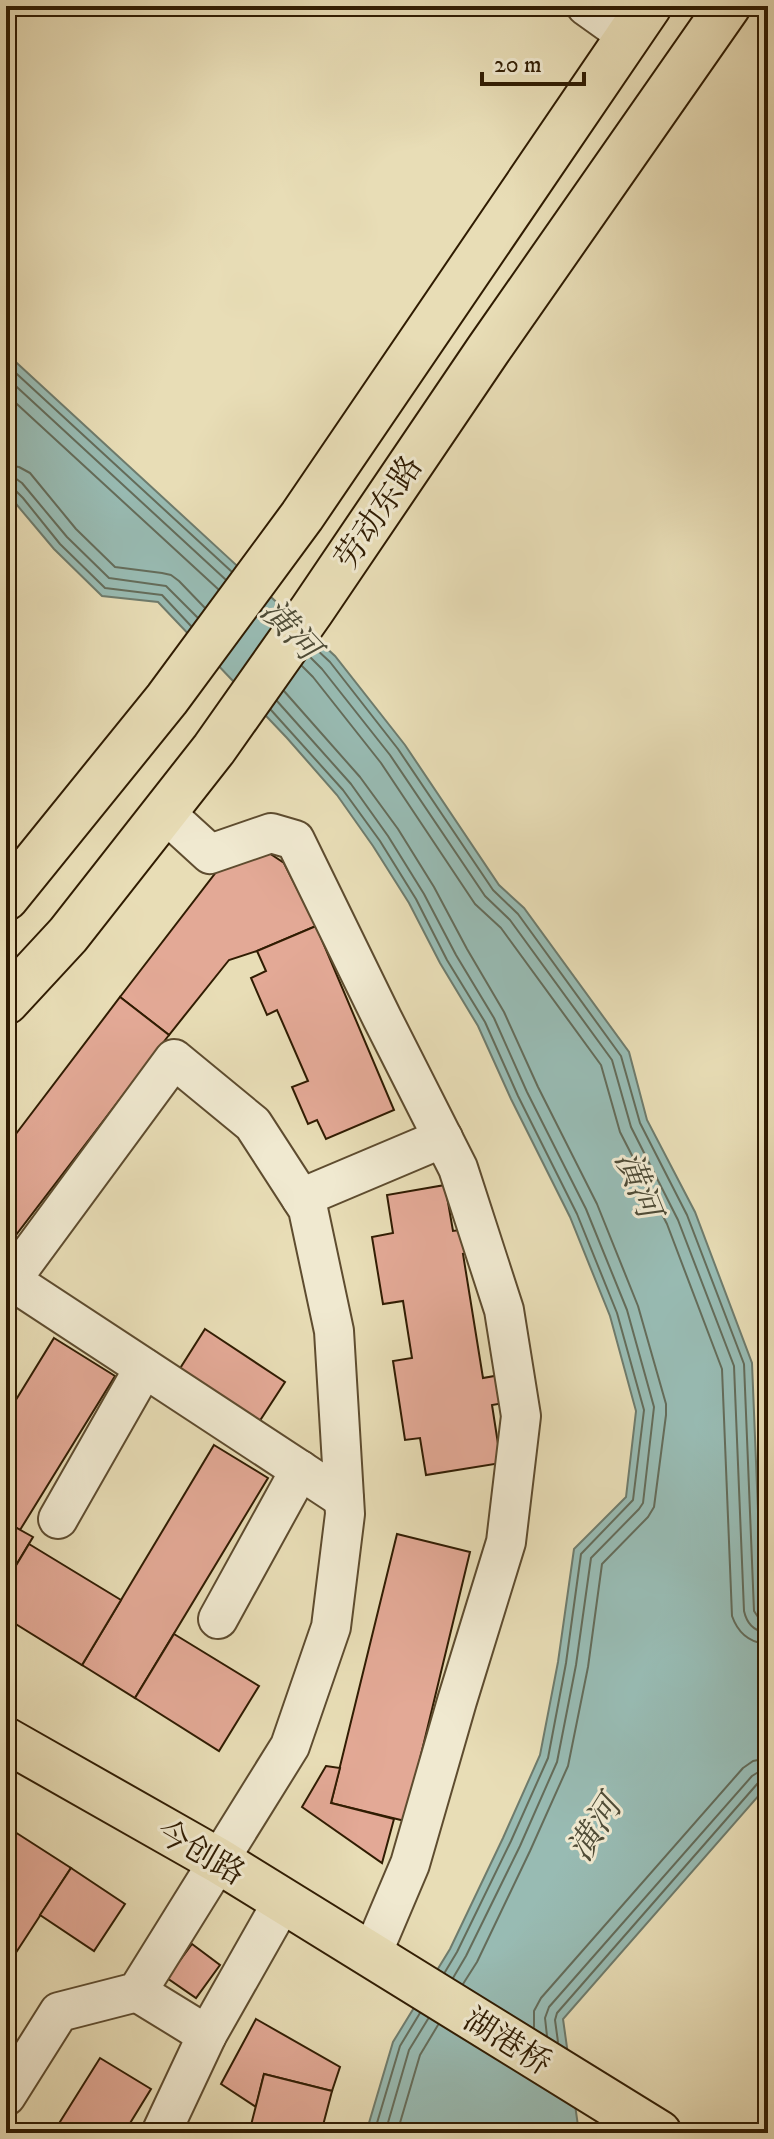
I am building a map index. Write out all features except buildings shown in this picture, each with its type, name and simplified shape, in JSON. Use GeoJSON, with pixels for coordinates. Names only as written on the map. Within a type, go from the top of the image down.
{"type":"FeatureCollection","features":[{"type":"Feature","properties":{"kind":"main road","name":"劳动东路"},"geometry":{"type":"LineString","coordinates":[[6,1002],[68,935],[214,749],[728,6]]}},
{"type":"Feature","properties":{"kind":"main road","name":"劳动东路"},"geometry":{"type":"LineString","coordinates":[[6,898],[167,699],[302,516],[638,21]]}},
{"type":"Feature","properties":{"kind":"main road","name":"今创路"},"geometry":{"type":"LineString","coordinates":[[6,1740],[219,1861],[382,1963]]}},
{"type":"Feature","properties":{"kind":"main road","name":"湖港桥"},"geometry":{"type":"LineString","coordinates":[[382,1963],[641,2123]]}},
{"type":"Feature","properties":{"kind":"street"},"geometry":{"type":"LineString","coordinates":[[586,6],[638,21]]}},
{"type":"Feature","properties":{"kind":"street"},"geometry":{"type":"LineString","coordinates":[[164,812],[210,854],[271,833],[295,840],[458,1168],[504,1310],[521,1416],[506,1542],[382,1963]]}},
{"type":"Feature","properties":{"kind":"street"},"geometry":{"type":"LineString","coordinates":[[6,2096],[59,2012],[137,1992],[290,1746],[331,1627],[345,1514],[334,1331],[308,1209],[253,1124],[174,1059],[7,1281],[344,1499]]}},
{"type":"Feature","properties":{"kind":"street"},"geometry":{"type":"LineString","coordinates":[[301,1198],[443,1138]]}},
{"type":"Feature","properties":{"kind":"street"},"geometry":{"type":"LineString","coordinates":[[58,1519],[144,1368]]}},
{"type":"Feature","properties":{"kind":"street"},"geometry":{"type":"LineString","coordinates":[[218,1619],[300,1470]]}},
{"type":"Feature","properties":{"kind":"street"},"geometry":{"type":"LineString","coordinates":[[161,2133],[207,2035],[283,1901]]}},
{"type":"Feature","properties":{"kind":"street"},"geometry":{"type":"LineString","coordinates":[[137,1992],[207,2035]]}},
{"type":"Feature","properties":{"kind":"water","name":"潢河"},"geometry":{"type":"Polygon","coordinates":[[[6,353],[335,656],[405,745],[499,885],[524,908],[629,1052],[647,1120],[695,1212],[752,1363],[762,1610],[768,1619],[768,1785],[563,2019],[579,2133],[366,2133],[393,2042],[450,1949],[540,1755],[558,1662],[574,1549],[626,1497],[636,1411],[610,1316],[570,1217],[478,1026],[409,903],[337,795],[158,602],[102,596],[54,549],[6,492],[6,353]]]}}]}
